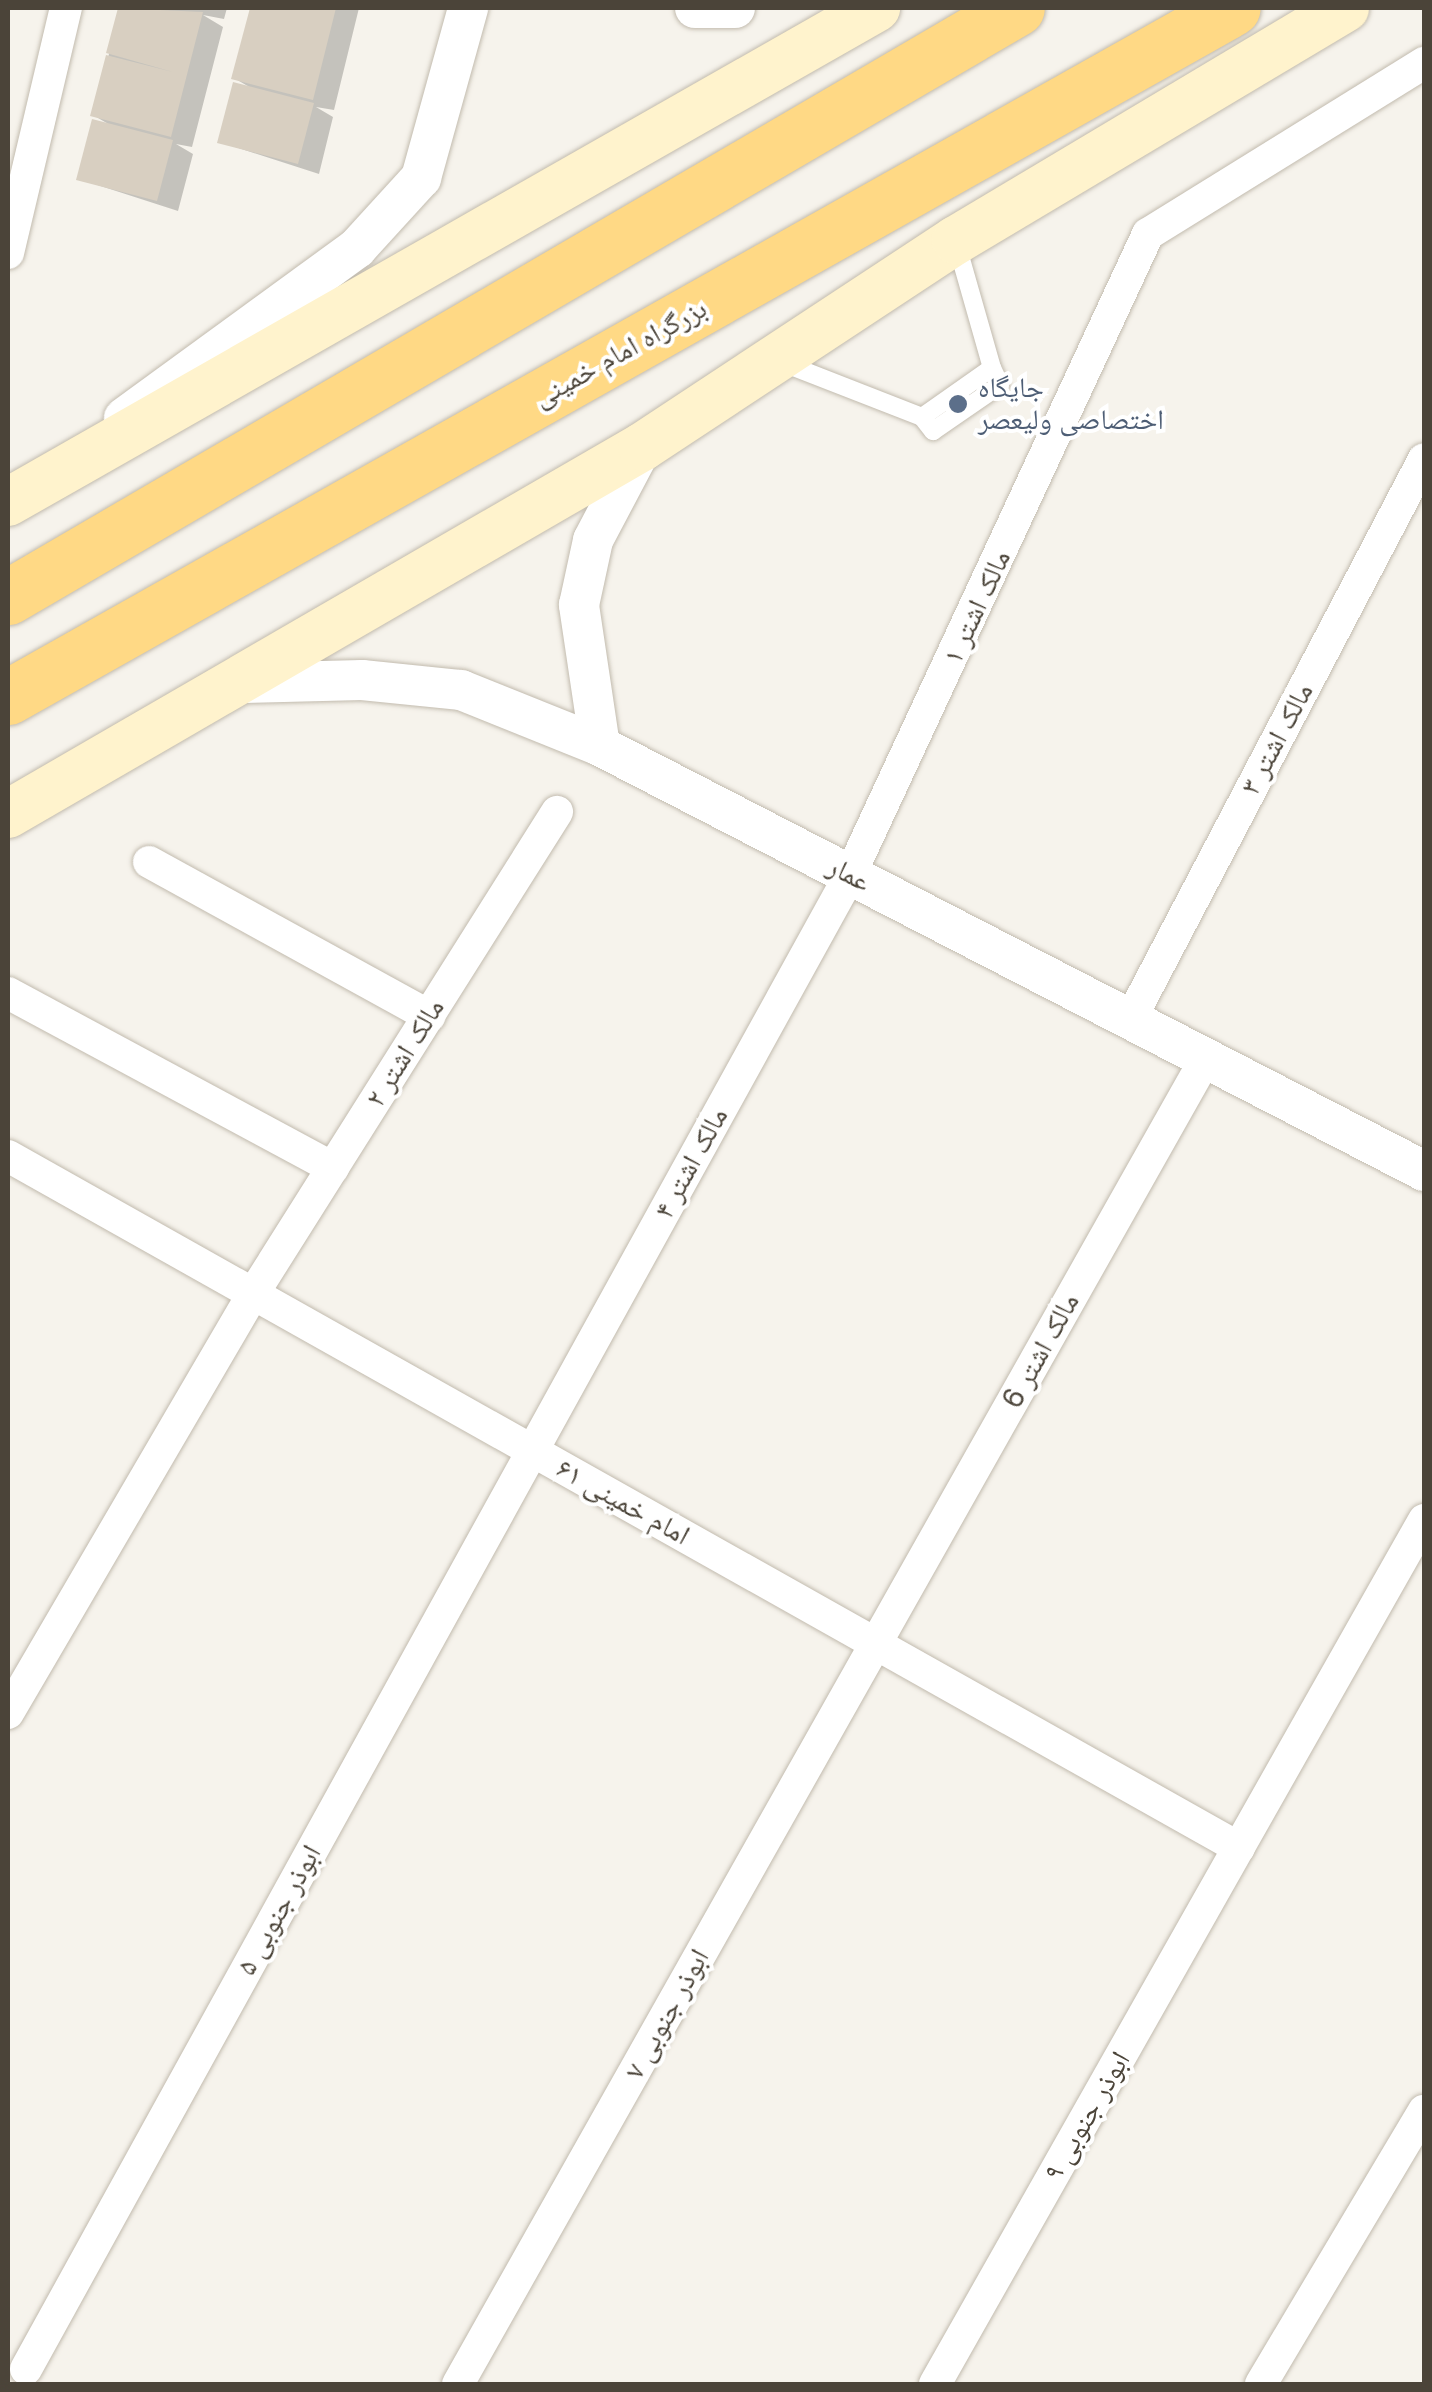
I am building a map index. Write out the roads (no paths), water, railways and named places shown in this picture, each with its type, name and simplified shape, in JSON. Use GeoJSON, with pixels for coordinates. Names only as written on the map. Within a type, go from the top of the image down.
{"type":"FeatureCollection","features":[{"type":"Feature","properties":{"kind":"highway"},"geometry":{"type":"LineString","coordinates":[[8,597],[1017,8]]}},
{"type":"Feature","properties":{"kind":"highway","name":"بزرگراه امام خمینی"},"geometry":{"type":"LineString","coordinates":[[8,697],[1232,8]]}},
{"type":"Feature","properties":{"kind":"main road"},"geometry":{"type":"LineString","coordinates":[[27,491],[876,8]]}},
{"type":"Feature","properties":{"kind":"main road"},"geometry":{"type":"LineString","coordinates":[[8,814],[244,683],[642,447],[771,358],[956,240],[1345,8]]}},
{"type":"Feature","properties":{"kind":"street"},"geometry":{"type":"LineString","coordinates":[[8,253],[66,8]]}},
{"type":"Feature","properties":{"kind":"street"},"geometry":{"type":"LineString","coordinates":[[27,491],[254,316],[357,248],[421,178],[468,8]]}},
{"type":"Feature","properties":{"kind":"street"},"geometry":{"type":"LineString","coordinates":[[695,8],[735,8]]}},
{"type":"Feature","properties":{"kind":"street","name":"مالک اشتر ۱"},"geometry":{"type":"LineString","coordinates":[[850,875],[1104,340],[1148,234],[1424,63]]}},
{"type":"Feature","properties":{"kind":"street"},"geometry":{"type":"LineString","coordinates":[[600,746],[579,605],[594,540],[642,447]]}},
{"type":"Feature","properties":{"kind":"street","name":"مالک اشتر ۳"},"geometry":{"type":"LineString","coordinates":[[1130,1020],[1424,458]]}},
{"type":"Feature","properties":{"kind":"street","name":"عمار"},"geometry":{"type":"LineString","coordinates":[[244,683],[362,680],[461,690],[600,746],[1424,1171]]}},
{"type":"Feature","properties":{"kind":"street","name":"مالک اشتر ۲"},"geometry":{"type":"LineString","coordinates":[[8,1713],[253,1294],[557,812]]}},
{"type":"Feature","properties":{"kind":"street"},"geometry":{"type":"LineString","coordinates":[[150,862],[429,1016]]}},
{"type":"Feature","properties":{"kind":"street","name":"مالک اشتر ۴"},"geometry":{"type":"LineString","coordinates":[[532,1451],[850,875]]}},
{"type":"Feature","properties":{"kind":"street"},"geometry":{"type":"LineString","coordinates":[[8,993],[333,1168]]}},
{"type":"Feature","properties":{"kind":"street","name":"مالک اشتر 6"},"geometry":{"type":"LineString","coordinates":[[876,1644],[1206,1058]]}},
{"type":"Feature","properties":{"kind":"street","name":"امام خمینی ۶۱"},"geometry":{"type":"LineString","coordinates":[[8,1156],[1239,1848]]}},
{"type":"Feature","properties":{"kind":"street","name":"ابوذر جنوبی ۵"},"geometry":{"type":"LineString","coordinates":[[26,2369],[532,1451]]}},
{"type":"Feature","properties":{"kind":"street","name":"ابوذر جنوبی ۹"},"geometry":{"type":"LineString","coordinates":[[935,2384],[1424,1520]]}},
{"type":"Feature","properties":{"kind":"street","name":"ابوذر جنوبی ۷"},"geometry":{"type":"LineString","coordinates":[[458,2384],[876,1644]]}},
{"type":"Feature","properties":{"kind":"street"},"geometry":{"type":"LineString","coordinates":[[1261,2384],[1424,2111]]}},
{"type":"Feature","properties":{"kind":"lane"},"geometry":{"type":"LineString","coordinates":[[771,358],[922,417],[992,368],[956,240]]}},
{"type":"Feature","properties":{"kind":"place","name":"جایگاه اختصاصی ولیعصر"},"geometry":{"type":"Point","coordinates":[958,404]}}]}
